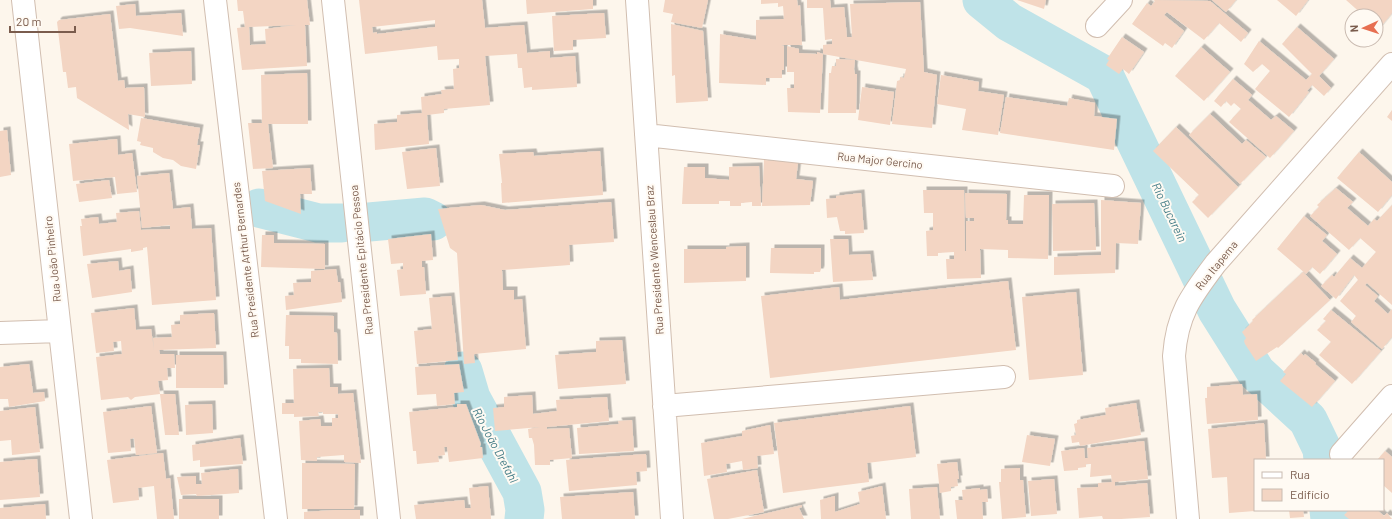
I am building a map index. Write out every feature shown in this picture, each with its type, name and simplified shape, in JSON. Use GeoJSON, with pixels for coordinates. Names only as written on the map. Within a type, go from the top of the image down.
{"type":"FeatureCollection","features":[{"type":"Feature","properties":{"kind":"street","name":"Rua João Pinheiro"},"geometry":{"type":"LineString","coordinates":[[23,0],[81,519]]}},
{"type":"Feature","properties":{"kind":"street","name":"Rua Presidente Arthur Bernardes"},"geometry":{"type":"LineString","coordinates":[[215,0],[276,519]]}},
{"type":"Feature","properties":{"kind":"street","name":"Rua Presidente Epitácio Pessoa"},"geometry":{"type":"LineString","coordinates":[[332,0],[389,519]]}},
{"type":"Feature","properties":{"kind":"street","name":"Rua Presidente Wenceslau Braz"},"geometry":{"type":"LineString","coordinates":[[637,0],[672,519]]}},
{"type":"Feature","properties":{"kind":"street"},"geometry":{"type":"LineString","coordinates":[[1097,26],[1121,0]]}},
{"type":"Feature","properties":{"kind":"street","name":"Rua Itapema"},"geometry":{"type":"LineString","coordinates":[[1188,519],[1174,356],[1175,337],[1182,315],[1191,296],[1216,263],[1392,64]]}},
{"type":"Feature","properties":{"kind":"street","name":"Rua Major Gercino"},"geometry":{"type":"LineString","coordinates":[[646,135],[1113,186]]}},
{"type":"Feature","properties":{"kind":"street"},"geometry":{"type":"LineString","coordinates":[[0,333],[60,331]]}},
{"type":"Feature","properties":{"kind":"street"},"geometry":{"type":"LineString","coordinates":[[664,406],[1004,377]]}},
{"type":"Feature","properties":{"kind":"street"},"geometry":{"type":"LineString","coordinates":[[1341,454],[1392,396]]}},
{"type":"Feature","properties":{"kind":"building"},"geometry":{"type":"Polygon","coordinates":[[[237,0],[307,0],[310,25],[305,25],[307,66],[242,70],[237,28],[245,27],[243,11],[238,11],[237,0]],[[296,25],[249,27],[250,45],[266,44],[265,29],[296,25]]]}},
{"type":"Feature","properties":{"kind":"building"},"geometry":{"type":"Polygon","coordinates":[[[359,0],[482,0],[485,28],[524,25],[527,53],[550,51],[550,58],[575,56],[577,87],[532,90],[532,87],[524,88],[522,68],[518,68],[517,54],[485,56],[490,105],[444,109],[444,113],[427,115],[429,144],[375,150],[374,124],[397,122],[397,115],[422,113],[421,97],[442,94],[441,90],[454,89],[453,69],[459,68],[459,59],[438,60],[437,46],[365,54],[359,0]],[[435,20],[372,27],[373,33],[377,32],[377,34],[435,27],[435,20]]]}},
{"type":"Feature","properties":{"kind":"building"},"geometry":{"type":"Polygon","coordinates":[[[526,0],[593,0],[593,9],[527,14],[526,0]]]}},
{"type":"Feature","properties":{"kind":"building"},"geometry":{"type":"Polygon","coordinates":[[[665,0],[708,0],[702,28],[671,22],[673,14],[663,12],[665,0]]]}},
{"type":"Feature","properties":{"kind":"building"},"geometry":{"type":"Polygon","coordinates":[[[761,0],[797,0],[798,6],[800,5],[802,45],[781,45],[784,46],[784,70],[782,70],[782,78],[766,78],[766,85],[719,83],[720,34],[756,40],[756,20],[784,19],[783,6],[778,7],[778,3],[761,4],[761,0]]]}},
{"type":"Feature","properties":{"kind":"building"},"geometry":{"type":"Polygon","coordinates":[[[807,0],[830,0],[831,8],[844,7],[847,37],[852,37],[850,4],[920,2],[924,72],[937,75],[932,128],[892,124],[897,81],[900,80],[900,77],[904,78],[906,69],[823,54],[823,45],[832,44],[832,39],[825,40],[823,8],[807,8],[807,0]]]}},
{"type":"Feature","properties":{"kind":"building"},"geometry":{"type":"Polygon","coordinates":[[[1017,0],[1046,0],[1044,9],[1017,0]]]}},
{"type":"Feature","properties":{"kind":"building"},"geometry":{"type":"Polygon","coordinates":[[[1153,0],[1210,1],[1248,33],[1241,42],[1219,23],[1204,40],[1167,12],[1164,15],[1184,31],[1172,48],[1165,43],[1163,46],[1132,24],[1147,3],[1151,6],[1155,1],[1153,0]]]}},
{"type":"Feature","properties":{"kind":"building"},"geometry":{"type":"Polygon","coordinates":[[[1212,0],[1236,0],[1226,12],[1212,0]]]}},
{"type":"Feature","properties":{"kind":"building"},"geometry":{"type":"Polygon","coordinates":[[[1277,0],[1308,0],[1296,16],[1277,0]]]}},
{"type":"Feature","properties":{"kind":"building"},"geometry":{"type":"Polygon","coordinates":[[[1346,0],[1392,0],[1392,13],[1384,23],[1384,8],[1355,8],[1346,0]]]}},
{"type":"Feature","properties":{"kind":"building"},"geometry":{"type":"Polygon","coordinates":[[[135,4],[136,16],[181,13],[183,36],[130,28],[119,29],[116,6],[135,4]]]}},
{"type":"Feature","properties":{"kind":"building"},"geometry":{"type":"Polygon","coordinates":[[[604,13],[606,38],[573,40],[573,50],[554,51],[552,16],[604,13]]]}},
{"type":"Feature","properties":{"kind":"building"},"geometry":{"type":"Polygon","coordinates":[[[110,14],[118,81],[124,80],[125,88],[144,87],[145,117],[128,114],[129,130],[77,98],[76,87],[68,88],[66,72],[63,72],[57,22],[59,20],[110,14]]]}},
{"type":"Feature","properties":{"kind":"building"},"geometry":{"type":"Polygon","coordinates":[[[671,24],[703,31],[708,101],[676,103],[675,75],[672,76],[671,24]]]}},
{"type":"Feature","properties":{"kind":"building"},"geometry":{"type":"Polygon","coordinates":[[[1297,27],[1334,59],[1319,76],[1331,88],[1324,96],[1312,85],[1307,91],[1309,92],[1289,117],[1255,89],[1270,71],[1262,64],[1253,72],[1244,64],[1259,41],[1306,80],[1312,74],[1282,44],[1297,27]]]}},
{"type":"Feature","properties":{"kind":"building"},"geometry":{"type":"Polygon","coordinates":[[[1122,37],[1144,52],[1129,74],[1123,69],[1119,74],[1106,65],[1109,60],[1107,59],[1122,37]]]}},
{"type":"Feature","properties":{"kind":"building"},"geometry":{"type":"Polygon","coordinates":[[[787,46],[799,49],[799,53],[817,54],[817,52],[823,54],[820,113],[788,112],[787,88],[794,88],[794,72],[787,72],[787,46]]]}},
{"type":"Feature","properties":{"kind":"building"},"geometry":{"type":"Polygon","coordinates":[[[1201,47],[1230,72],[1204,101],[1175,76],[1201,47]]]}},
{"type":"Feature","properties":{"kind":"building"},"geometry":{"type":"Polygon","coordinates":[[[191,51],[192,84],[151,86],[149,53],[191,51]]]}},
{"type":"Feature","properties":{"kind":"building"},"geometry":{"type":"Polygon","coordinates":[[[836,59],[855,60],[854,69],[855,74],[857,74],[856,113],[828,113],[829,73],[831,73],[832,66],[836,66],[836,59]]]}},
{"type":"Feature","properties":{"kind":"building"},"geometry":{"type":"Polygon","coordinates":[[[307,73],[308,124],[268,124],[273,168],[253,169],[248,123],[262,123],[261,75],[307,73]]]}},
{"type":"Feature","properties":{"kind":"building"},"geometry":{"type":"Polygon","coordinates":[[[941,75],[979,82],[978,91],[1004,95],[998,135],[962,130],[966,109],[937,104],[941,75]]]}},
{"type":"Feature","properties":{"kind":"building"},"geometry":{"type":"Polygon","coordinates":[[[1233,79],[1252,95],[1248,100],[1271,120],[1276,116],[1294,131],[1270,158],[1229,122],[1241,109],[1234,103],[1231,106],[1226,101],[1221,107],[1214,101],[1233,79]]]}},
{"type":"Feature","properties":{"kind":"building"},"geometry":{"type":"Polygon","coordinates":[[[862,87],[894,92],[890,125],[858,120],[862,87]]]}},
{"type":"Feature","properties":{"kind":"building"},"geometry":{"type":"Polygon","coordinates":[[[1006,97],[1067,106],[1069,98],[1095,103],[1094,116],[1117,119],[1114,150],[1000,133],[1006,97]]]}},
{"type":"Feature","properties":{"kind":"building"},"geometry":{"type":"Polygon","coordinates":[[[1392,110],[1392,121],[1387,117],[1392,110]]]}},
{"type":"Feature","properties":{"kind":"building"},"geometry":{"type":"Polygon","coordinates":[[[1210,114],[1242,144],[1246,140],[1266,157],[1240,184],[1189,135],[1210,114]]]}},
{"type":"Feature","properties":{"kind":"building"},"geometry":{"type":"Polygon","coordinates":[[[141,118],[200,128],[197,145],[200,145],[196,169],[181,166],[173,160],[163,158],[153,152],[153,148],[140,145],[141,142],[137,141],[141,118]]]}},
{"type":"Feature","properties":{"kind":"building"},"geometry":{"type":"Polygon","coordinates":[[[1176,127],[1238,187],[1208,218],[1192,202],[1199,195],[1153,151],[1176,127]]]}},
{"type":"Feature","properties":{"kind":"building"},"geometry":{"type":"Polygon","coordinates":[[[7,130],[11,175],[0,177],[0,131],[7,130]]]}},
{"type":"Feature","properties":{"kind":"building"},"geometry":{"type":"Polygon","coordinates":[[[117,139],[118,155],[132,153],[137,192],[117,194],[115,177],[73,181],[69,144],[117,139]]]}},
{"type":"Feature","properties":{"kind":"building"},"geometry":{"type":"Polygon","coordinates":[[[436,148],[440,186],[407,189],[402,152],[436,148]]]}},
{"type":"Feature","properties":{"kind":"building"},"geometry":{"type":"Polygon","coordinates":[[[600,151],[603,195],[502,203],[502,183],[499,154],[533,152],[534,156],[600,151]]]}},
{"type":"Feature","properties":{"kind":"building"},"geometry":{"type":"Polygon","coordinates":[[[1359,152],[1392,182],[1392,195],[1378,212],[1337,178],[1359,152]]]}},
{"type":"Feature","properties":{"kind":"building"},"geometry":{"type":"Polygon","coordinates":[[[764,160],[798,163],[796,179],[813,181],[810,205],[762,206],[764,160]]]}},
{"type":"Feature","properties":{"kind":"building"},"geometry":{"type":"Polygon","coordinates":[[[759,166],[761,206],[752,206],[752,202],[741,203],[741,206],[730,206],[730,201],[719,201],[719,204],[682,204],[684,167],[705,167],[705,178],[729,180],[729,167],[759,166]]]}},
{"type":"Feature","properties":{"kind":"building"},"geometry":{"type":"Polygon","coordinates":[[[310,168],[312,194],[300,194],[301,214],[265,201],[262,171],[310,168]]]}},
{"type":"Feature","properties":{"kind":"building"},"geometry":{"type":"Polygon","coordinates":[[[169,173],[173,209],[190,207],[192,229],[211,228],[216,300],[152,305],[147,247],[143,248],[143,250],[131,252],[131,249],[83,256],[80,226],[82,226],[81,219],[98,217],[99,224],[117,222],[116,213],[139,211],[141,230],[170,229],[170,225],[142,228],[137,176],[169,173]]]}},
{"type":"Feature","properties":{"kind":"building"},"geometry":{"type":"Polygon","coordinates":[[[109,180],[112,198],[79,202],[76,184],[109,180]]]}},
{"type":"Feature","properties":{"kind":"building"},"geometry":{"type":"Polygon","coordinates":[[[1336,188],[1353,202],[1347,208],[1368,226],[1374,219],[1377,221],[1392,205],[1392,305],[1367,283],[1365,285],[1378,296],[1374,301],[1388,314],[1392,309],[1392,337],[1382,349],[1351,322],[1356,316],[1340,301],[1358,280],[1354,275],[1336,299],[1321,286],[1332,275],[1334,277],[1350,258],[1362,268],[1376,252],[1360,238],[1349,250],[1310,216],[1319,207],[1317,205],[1336,188]]]}},
{"type":"Feature","properties":{"kind":"building"},"geometry":{"type":"Polygon","coordinates":[[[923,190],[964,190],[965,251],[966,221],[974,221],[974,218],[966,218],[965,193],[1007,194],[1006,220],[1008,220],[1008,224],[1023,224],[1024,195],[1049,195],[1048,259],[1008,258],[1008,250],[980,249],[981,278],[947,279],[946,259],[954,259],[954,252],[938,253],[938,256],[927,256],[926,231],[933,230],[933,213],[924,213],[923,190]]]}},
{"type":"Feature","properties":{"kind":"building"},"geometry":{"type":"Polygon","coordinates":[[[861,193],[864,233],[845,234],[845,231],[840,231],[837,217],[827,218],[826,199],[836,198],[836,196],[861,193]]]}},
{"type":"Feature","properties":{"kind":"building"},"geometry":{"type":"Polygon","coordinates":[[[1101,200],[1141,203],[1138,244],[1116,243],[1115,273],[1054,275],[1054,257],[1101,255],[1101,200]]]}},
{"type":"Feature","properties":{"kind":"building"},"geometry":{"type":"Polygon","coordinates":[[[611,202],[614,242],[569,245],[570,265],[502,270],[503,290],[514,290],[514,300],[522,299],[526,349],[474,354],[475,363],[464,364],[457,253],[450,248],[438,209],[481,205],[505,210],[611,202]]]}},
{"type":"Feature","properties":{"kind":"building"},"geometry":{"type":"Polygon","coordinates":[[[1094,203],[1096,250],[1053,251],[1052,204],[1094,203]]]}},
{"type":"Feature","properties":{"kind":"building"},"geometry":{"type":"Polygon","coordinates":[[[1304,216],[1327,235],[1322,241],[1337,254],[1320,274],[1312,267],[1306,274],[1277,249],[1304,216]]]}},
{"type":"Feature","properties":{"kind":"building"},"geometry":{"type":"Polygon","coordinates":[[[431,234],[433,260],[422,261],[422,267],[424,267],[426,294],[400,296],[397,270],[403,269],[403,263],[391,264],[388,239],[431,234]]]}},
{"type":"Feature","properties":{"kind":"building"},"geometry":{"type":"Polygon","coordinates":[[[262,235],[274,235],[274,243],[325,244],[325,269],[261,267],[262,235]]]}},
{"type":"Feature","properties":{"kind":"building"},"geometry":{"type":"Polygon","coordinates":[[[830,239],[848,239],[849,255],[870,254],[873,280],[833,282],[830,239]]]}},
{"type":"Feature","properties":{"kind":"building"},"geometry":{"type":"Polygon","coordinates":[[[746,246],[746,281],[684,283],[684,249],[726,249],[726,247],[746,246]]]}},
{"type":"Feature","properties":{"kind":"building"},"geometry":{"type":"Polygon","coordinates":[[[771,248],[821,248],[820,272],[814,272],[814,274],[770,273],[771,248]]]}},
{"type":"Feature","properties":{"kind":"building"},"geometry":{"type":"Polygon","coordinates":[[[118,261],[119,271],[130,269],[132,292],[92,298],[87,264],[118,261]]]}},
{"type":"Feature","properties":{"kind":"building"},"geometry":{"type":"Polygon","coordinates":[[[336,269],[338,282],[340,282],[342,302],[286,310],[285,296],[294,295],[293,283],[311,282],[311,271],[336,269]]]}},
{"type":"Feature","properties":{"kind":"building"},"geometry":{"type":"Polygon","coordinates":[[[1303,272],[1330,300],[1278,348],[1277,347],[1256,361],[1245,344],[1244,341],[1246,338],[1242,332],[1253,321],[1252,320],[1303,272]]]}},
{"type":"Feature","properties":{"kind":"building"},"geometry":{"type":"Polygon","coordinates":[[[1008,281],[1016,350],[770,378],[761,296],[839,287],[840,300],[1008,281]]]}},
{"type":"Feature","properties":{"kind":"building"},"geometry":{"type":"Polygon","coordinates":[[[1076,292],[1083,375],[1029,380],[1022,297],[1076,292]]]}},
{"type":"Feature","properties":{"kind":"building"},"geometry":{"type":"Polygon","coordinates":[[[451,296],[458,360],[417,364],[414,331],[432,329],[429,298],[451,296]]]}},
{"type":"Feature","properties":{"kind":"building"},"geometry":{"type":"Polygon","coordinates":[[[134,308],[136,330],[151,329],[154,350],[153,338],[172,337],[171,325],[180,324],[180,315],[214,313],[216,348],[159,350],[160,354],[174,354],[175,368],[167,368],[168,380],[158,381],[160,394],[135,397],[131,400],[128,397],[101,400],[96,357],[122,354],[121,341],[113,342],[114,351],[96,353],[91,313],[134,308]]]}},
{"type":"Feature","properties":{"kind":"building"},"geometry":{"type":"Polygon","coordinates":[[[1331,310],[1381,351],[1352,384],[1319,355],[1331,342],[1317,330],[1326,321],[1323,319],[1331,310]]]}},
{"type":"Feature","properties":{"kind":"building"},"geometry":{"type":"Polygon","coordinates":[[[286,315],[334,316],[334,332],[337,333],[338,364],[301,363],[301,359],[289,359],[289,346],[285,346],[286,315]]]}},
{"type":"Feature","properties":{"kind":"building"},"geometry":{"type":"Polygon","coordinates":[[[622,340],[626,384],[558,389],[555,355],[596,352],[596,341],[622,340]]]}},
{"type":"Feature","properties":{"kind":"building"},"geometry":{"type":"Polygon","coordinates":[[[1301,353],[1304,356],[1305,354],[1316,363],[1315,364],[1335,381],[1312,407],[1280,381],[1286,374],[1283,372],[1301,353]]]}},
{"type":"Feature","properties":{"kind":"building"},"geometry":{"type":"Polygon","coordinates":[[[176,355],[223,355],[224,388],[176,388],[176,355]]]}},
{"type":"Feature","properties":{"kind":"building"},"geometry":{"type":"Polygon","coordinates":[[[29,364],[33,393],[44,392],[45,401],[9,407],[8,399],[0,399],[0,367],[29,364]]]}},
{"type":"Feature","properties":{"kind":"building"},"geometry":{"type":"Polygon","coordinates":[[[459,364],[464,392],[454,393],[455,404],[437,406],[436,394],[417,395],[415,367],[459,364]]]}},
{"type":"Feature","properties":{"kind":"building"},"geometry":{"type":"Polygon","coordinates":[[[329,368],[330,387],[338,387],[338,394],[353,393],[361,463],[344,462],[344,455],[317,457],[317,461],[301,460],[299,421],[320,419],[321,426],[332,426],[332,418],[338,418],[338,414],[323,414],[323,412],[318,412],[319,416],[294,417],[294,414],[282,414],[282,403],[294,403],[293,369],[329,368]]]}},
{"type":"Feature","properties":{"kind":"building"},"geometry":{"type":"Polygon","coordinates":[[[1242,384],[1243,395],[1257,394],[1258,420],[1207,424],[1205,398],[1207,398],[1207,387],[1242,384]]]}},
{"type":"Feature","properties":{"kind":"building"},"geometry":{"type":"Polygon","coordinates":[[[160,394],[175,394],[179,435],[165,435],[160,394]]]}},
{"type":"Feature","properties":{"kind":"building"},"geometry":{"type":"Polygon","coordinates":[[[532,395],[533,414],[557,411],[556,400],[607,397],[609,421],[547,427],[547,429],[569,428],[572,458],[550,460],[550,465],[535,465],[534,445],[532,438],[529,438],[528,429],[540,427],[495,431],[493,408],[504,407],[504,397],[532,395]]]}},
{"type":"Feature","properties":{"kind":"building"},"geometry":{"type":"Polygon","coordinates":[[[1136,403],[1141,435],[1080,446],[1079,442],[1072,443],[1071,436],[1076,435],[1074,424],[1077,423],[1077,420],[1106,415],[1105,408],[1136,403]]]}},
{"type":"Feature","properties":{"kind":"building"},"geometry":{"type":"Polygon","coordinates":[[[212,404],[213,433],[186,435],[185,405],[212,404]]]}},
{"type":"Feature","properties":{"kind":"building"},"geometry":{"type":"Polygon","coordinates":[[[457,404],[466,404],[481,444],[480,447],[482,447],[483,458],[449,462],[447,447],[444,447],[445,455],[438,456],[439,462],[417,464],[416,451],[413,451],[409,412],[457,407],[457,404]]]}},
{"type":"Feature","properties":{"kind":"building"},"geometry":{"type":"Polygon","coordinates":[[[151,406],[157,453],[136,455],[134,438],[130,439],[131,451],[108,453],[103,412],[151,406]]]}},
{"type":"Feature","properties":{"kind":"building"},"geometry":{"type":"Polygon","coordinates":[[[910,406],[916,457],[867,463],[869,482],[783,493],[774,423],[910,406]]]}},
{"type":"Feature","properties":{"kind":"building"},"geometry":{"type":"Polygon","coordinates":[[[35,407],[40,452],[12,455],[11,440],[0,441],[0,411],[35,407]]]}},
{"type":"Feature","properties":{"kind":"building"},"geometry":{"type":"Polygon","coordinates":[[[632,420],[634,451],[579,454],[577,428],[619,424],[618,421],[632,420]]]}},
{"type":"Feature","properties":{"kind":"building"},"geometry":{"type":"Polygon","coordinates":[[[1264,423],[1266,459],[1254,459],[1255,511],[1229,513],[1227,477],[1212,478],[1208,429],[1264,423]]]}},
{"type":"Feature","properties":{"kind":"building"},"geometry":{"type":"Polygon","coordinates":[[[770,425],[774,454],[757,456],[758,468],[743,470],[742,461],[726,464],[727,472],[704,476],[701,443],[742,436],[742,431],[770,425]]]}},
{"type":"Feature","properties":{"kind":"building"},"geometry":{"type":"Polygon","coordinates":[[[1027,435],[1055,439],[1050,466],[1022,462],[1027,435]]]}},
{"type":"Feature","properties":{"kind":"building"},"geometry":{"type":"Polygon","coordinates":[[[240,438],[243,464],[200,467],[200,460],[193,461],[192,445],[240,438]]]}},
{"type":"Feature","properties":{"kind":"building"},"geometry":{"type":"Polygon","coordinates":[[[1144,441],[1148,479],[1115,482],[1115,486],[1147,483],[1150,517],[1103,519],[1102,516],[1079,518],[1077,488],[1098,487],[1098,483],[1112,482],[1111,475],[1090,477],[1091,464],[1086,464],[1086,467],[1078,468],[1078,470],[1064,471],[1061,451],[1084,448],[1085,458],[1088,458],[1087,448],[1144,441]]]}},
{"type":"Feature","properties":{"kind":"building"},"geometry":{"type":"Polygon","coordinates":[[[1385,451],[1392,457],[1392,493],[1384,486],[1384,459],[1378,459],[1385,451]]]}},
{"type":"Feature","properties":{"kind":"building"},"geometry":{"type":"Polygon","coordinates":[[[163,453],[166,479],[170,478],[174,519],[157,519],[154,486],[138,488],[139,500],[113,503],[107,460],[163,453]]]}},
{"type":"Feature","properties":{"kind":"building"},"geometry":{"type":"Polygon","coordinates":[[[646,454],[647,471],[636,472],[637,485],[569,491],[566,460],[646,454]]]}},
{"type":"Feature","properties":{"kind":"building"},"geometry":{"type":"Polygon","coordinates":[[[37,459],[40,497],[0,500],[0,462],[37,459]]]}},
{"type":"Feature","properties":{"kind":"building"},"geometry":{"type":"Polygon","coordinates":[[[957,462],[959,479],[957,479],[958,486],[951,487],[951,491],[940,493],[937,464],[957,462]]]}},
{"type":"Feature","properties":{"kind":"building"},"geometry":{"type":"Polygon","coordinates":[[[302,463],[355,464],[354,509],[302,509],[302,463]]]}},
{"type":"Feature","properties":{"kind":"building"},"geometry":{"type":"Polygon","coordinates":[[[1020,468],[1020,480],[1023,480],[1026,517],[1002,519],[999,482],[1001,482],[1001,469],[1020,468]]]}},
{"type":"Feature","properties":{"kind":"building"},"geometry":{"type":"Polygon","coordinates":[[[238,469],[239,493],[197,496],[196,494],[181,495],[177,477],[196,476],[196,484],[202,484],[201,473],[238,469]]]}},
{"type":"Feature","properties":{"kind":"building"},"geometry":{"type":"Polygon","coordinates":[[[757,470],[764,512],[728,519],[714,519],[707,479],[757,470]]]}},
{"type":"Feature","properties":{"kind":"building"},"geometry":{"type":"Polygon","coordinates":[[[1054,479],[1057,514],[1031,516],[1028,481],[1054,479]]]}},
{"type":"Feature","properties":{"kind":"building"},"geometry":{"type":"Polygon","coordinates":[[[488,486],[491,519],[416,519],[414,505],[464,500],[465,508],[471,508],[469,488],[488,486]]]}},
{"type":"Feature","properties":{"kind":"building"},"geometry":{"type":"Polygon","coordinates":[[[882,486],[886,519],[821,519],[820,500],[835,496],[835,512],[860,504],[858,492],[882,486]]]}},
{"type":"Feature","properties":{"kind":"building"},"geometry":{"type":"Polygon","coordinates":[[[937,487],[940,519],[911,519],[909,489],[937,487]]]}},
{"type":"Feature","properties":{"kind":"building"},"geometry":{"type":"Polygon","coordinates":[[[980,488],[980,490],[987,489],[988,502],[982,502],[983,519],[957,519],[955,500],[963,500],[962,490],[980,488]]]}},
{"type":"Feature","properties":{"kind":"building"},"geometry":{"type":"Polygon","coordinates":[[[633,492],[635,519],[562,519],[560,497],[633,492]]]}},
{"type":"Feature","properties":{"kind":"building"},"geometry":{"type":"Polygon","coordinates":[[[179,499],[219,499],[219,519],[179,519],[179,499]]]}},
{"type":"Feature","properties":{"kind":"building"},"geometry":{"type":"Polygon","coordinates":[[[45,504],[46,519],[0,519],[0,508],[45,504]]]}},
{"type":"Feature","properties":{"kind":"building"},"geometry":{"type":"Polygon","coordinates":[[[802,505],[802,507],[799,508],[804,519],[742,519],[802,505]]]}},
{"type":"Feature","properties":{"kind":"building"},"geometry":{"type":"Polygon","coordinates":[[[360,510],[360,519],[304,519],[304,512],[360,510]]]}},
{"type":"Feature","properties":{"kind":"building"},"geometry":{"type":"Polygon","coordinates":[[[1289,511],[1303,511],[1304,517],[1290,518],[1289,511]]]}},
{"type":"Feature","properties":{"kind":"building"},"geometry":{"type":"Polygon","coordinates":[[[1348,511],[1378,511],[1384,516],[1387,513],[1392,519],[1349,519],[1344,515],[1348,511]]]}},
{"type":"Feature","properties":{"kind":"waterway","name":"Rio Bucarein"},"geometry":{"type":"LineString","coordinates":[[982,0],[1009,22],[1104,75],[1217,310],[1256,372],[1308,420],[1322,449],[1323,459]]}},
{"type":"Feature","properties":{"kind":"waterway","name":"Rio João Drefahl"},"geometry":{"type":"LineString","coordinates":[[259,208],[318,223],[342,223]]}},
{"type":"Feature","properties":{"kind":"waterway","name":"Rio João Drefahl"},"geometry":{"type":"LineString","coordinates":[[369,222],[425,217],[433,221]]}},
{"type":"Feature","properties":{"kind":"waterway","name":"Rio João Drefahl"},"geometry":{"type":"LineString","coordinates":[[463,371],[471,398],[522,492],[525,510],[524,519]]}},
{"type":"Feature","properties":{"kind":"waterway","name":"Rio Bucarein"},"geometry":{"type":"LineString","coordinates":[[1329,511],[1330,519]]}}]}
